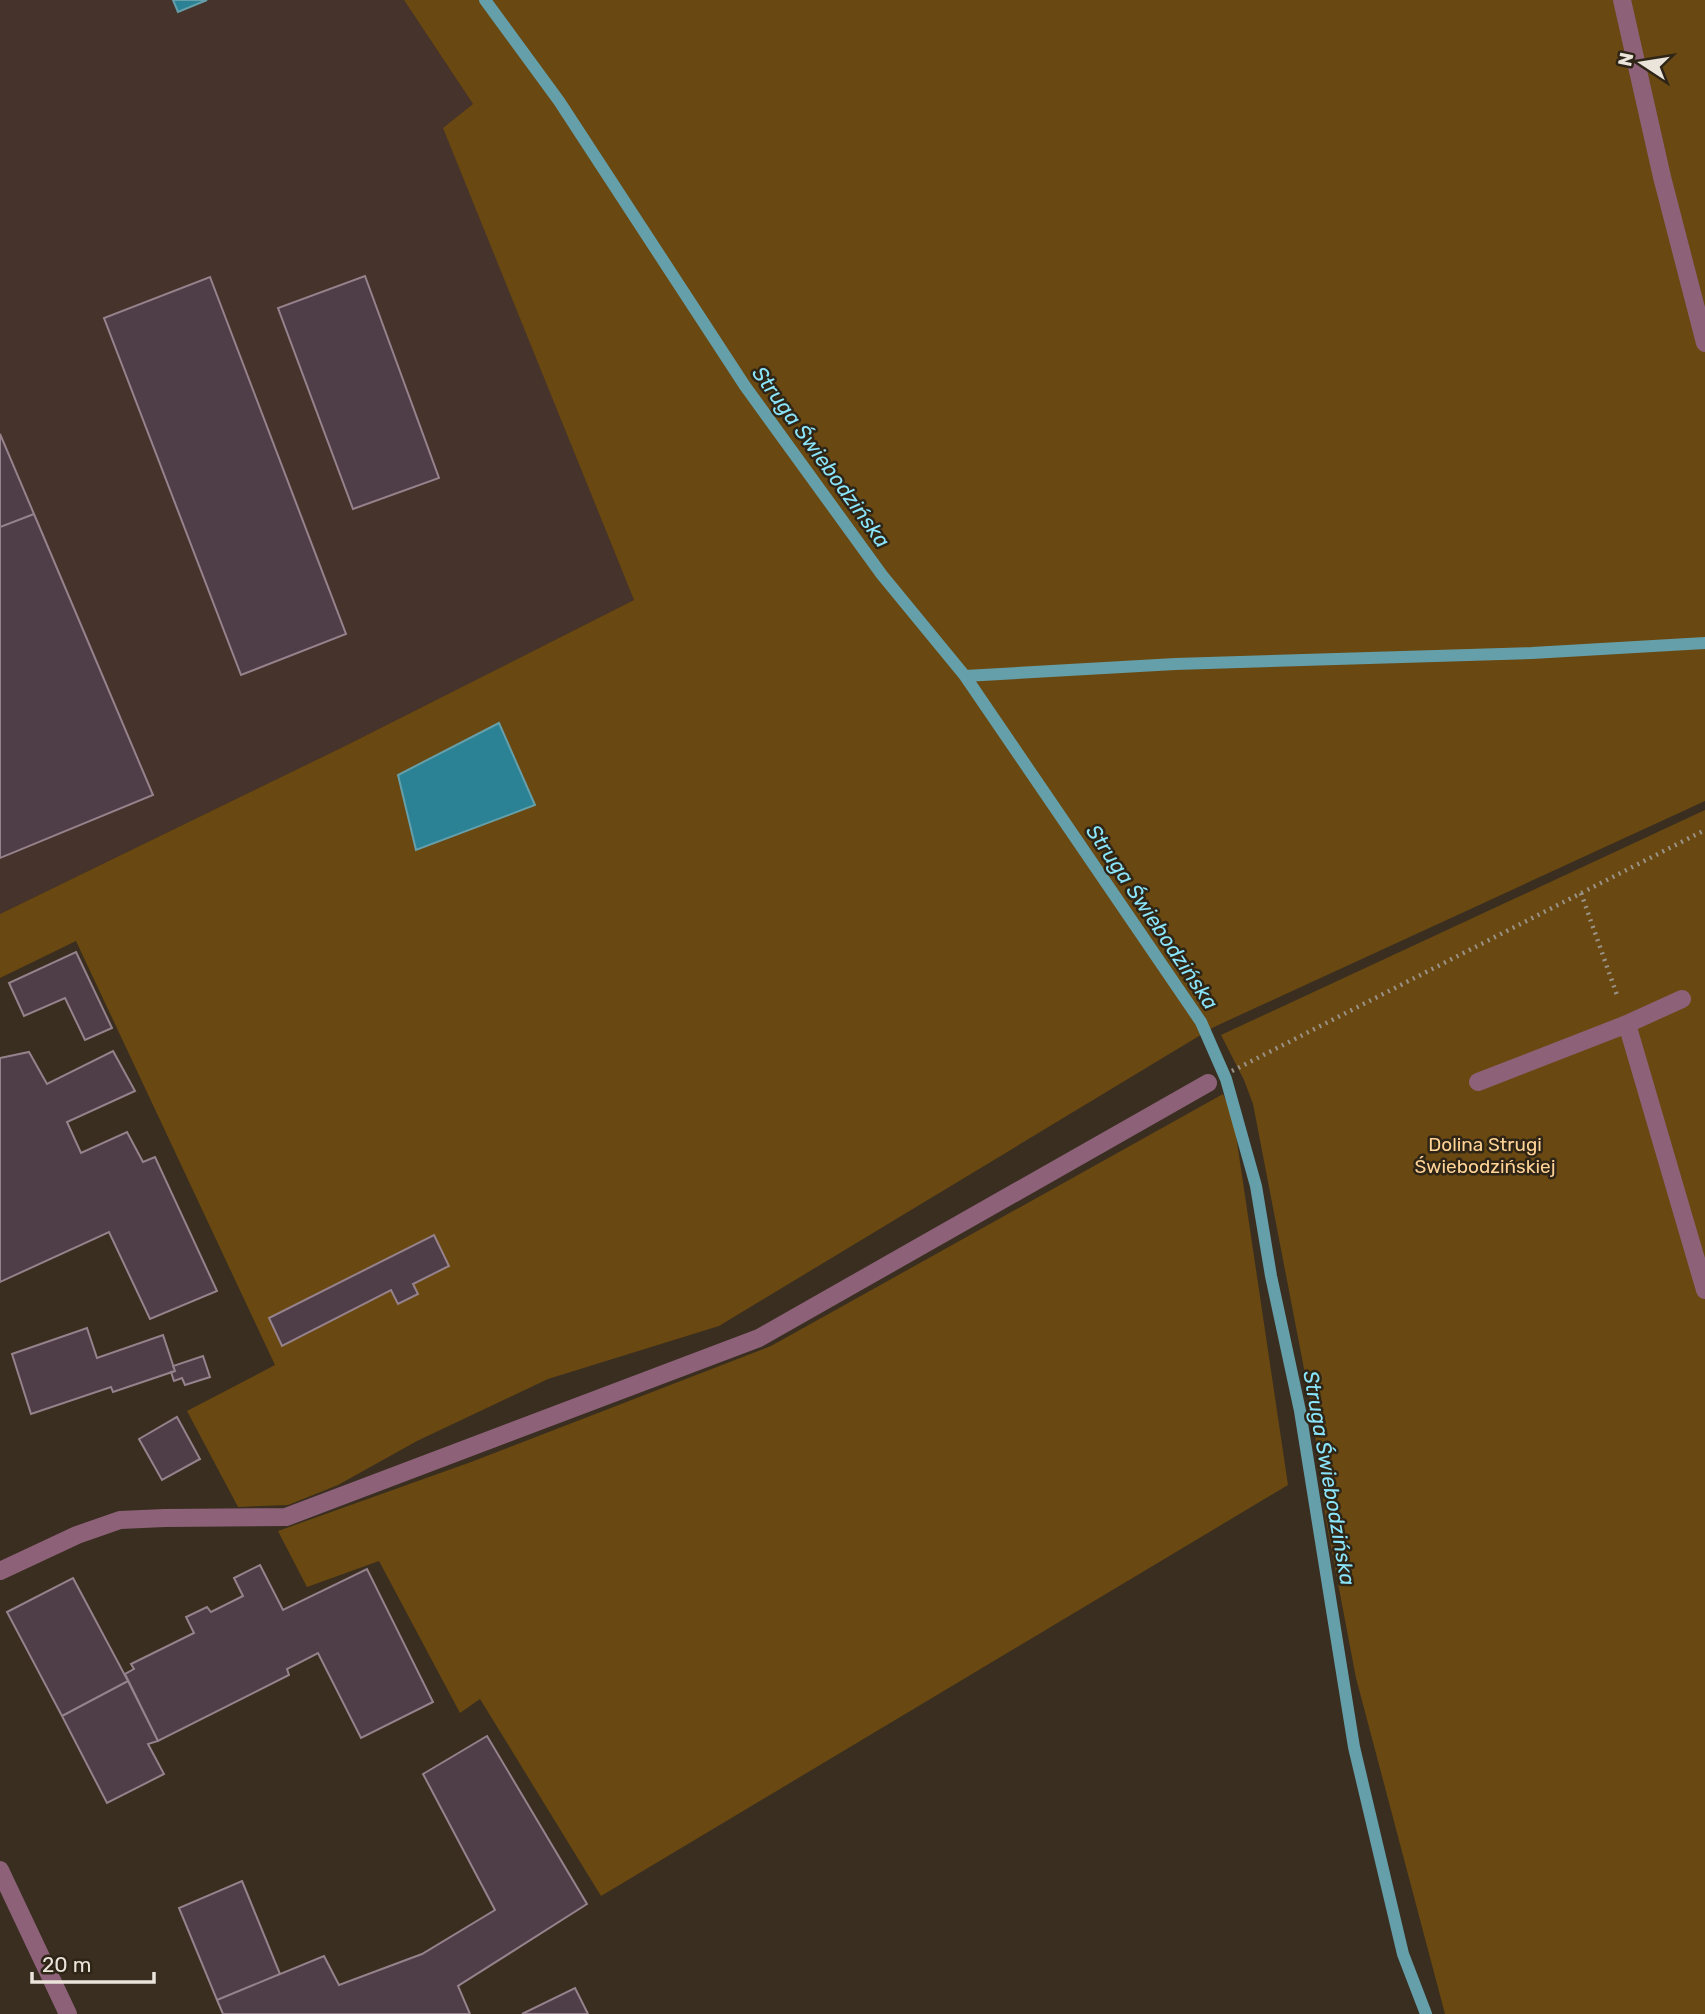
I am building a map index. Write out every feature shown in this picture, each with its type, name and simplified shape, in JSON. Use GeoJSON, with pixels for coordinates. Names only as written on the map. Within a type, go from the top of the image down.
{"type":"FeatureCollection","features":[{"type":"Feature","properties":{"kind":"street"},"geometry":{"type":"LineString","coordinates":[[1622,0],[1662,177],[1705,343]]}},
{"type":"Feature","properties":{"kind":"street"},"geometry":{"type":"LineString","coordinates":[[1478,1082],[1627,1024],[1682,999]]}},
{"type":"Feature","properties":{"kind":"street"},"geometry":{"type":"LineString","coordinates":[[1627,1024],[1705,1290]]}},
{"type":"Feature","properties":{"kind":"street"},"geometry":{"type":"LineString","coordinates":[[0,1571],[77,1535],[120,1520],[286,1517],[759,1338],[1156,1110],[1208,1083]]}},
{"type":"Feature","properties":{"kind":"street"},"geometry":{"type":"LineString","coordinates":[[0,1870],[68,2014]]}},
{"type":"Feature","properties":{"kind":"path"},"geometry":{"type":"LineString","coordinates":[[1241,1067],[1705,830]]}},
{"type":"Feature","properties":{"kind":"path"},"geometry":{"type":"LineString","coordinates":[[1581,893],[1627,1024]]}},
{"type":"Feature","properties":{"kind":"shaded area"},"geometry":{"type":"Polygon","coordinates":[[[0,0],[173,0],[179,12],[207,0],[404,0],[473,104],[444,129],[634,600],[347,745],[0,914],[0,0]]]}},
{"type":"Feature","properties":{"kind":"green space"},"geometry":{"type":"Polygon","coordinates":[[[404,0],[1705,0],[1705,801],[1214,1027],[719,1326],[548,1379],[417,1441],[338,1485],[288,1505],[238,1507],[187,1411],[275,1365],[76,941],[0,978],[0,914],[347,745],[634,600],[443,128],[473,104],[404,0]]]}},
{"type":"Feature","properties":{"kind":"green space","name":"Dolina Strugi Świebodzińskiej"},"geometry":{"type":"Polygon","coordinates":[[[1705,810],[1705,2014],[1445,2014],[1356,1678],[1326,1520],[1311,1405],[1253,1104],[1221,1035],[1705,810]]]}},
{"type":"Feature","properties":{"kind":"green space"},"geometry":{"type":"Polygon","coordinates":[[[1223,1094],[1233,1115],[1288,1485],[601,1896],[480,1699],[460,1713],[379,1561],[307,1587],[278,1531],[471,1462],[771,1346],[1223,1094]]]}},
{"type":"Feature","properties":{"kind":"water"},"geometry":{"type":"Polygon","coordinates":[[[173,0],[207,0],[178,12],[173,0]]]}},
{"type":"Feature","properties":{"kind":"water"},"geometry":{"type":"Polygon","coordinates":[[[499,723],[535,805],[416,850],[398,775],[499,723]]]}},
{"type":"Feature","properties":{"kind":"building"},"geometry":{"type":"Polygon","coordinates":[[[365,276],[439,478],[353,509],[278,308],[365,276]]]}},
{"type":"Feature","properties":{"kind":"building"},"geometry":{"type":"Polygon","coordinates":[[[210,277],[346,634],[241,675],[104,318],[210,277]]]}},
{"type":"Feature","properties":{"kind":"building"},"geometry":{"type":"Polygon","coordinates":[[[0,434],[34,514],[0,527],[0,434]]]}},
{"type":"Feature","properties":{"kind":"building"},"geometry":{"type":"Polygon","coordinates":[[[34,514],[153,795],[0,858],[0,527],[34,514]]]}},
{"type":"Feature","properties":{"kind":"building"},"geometry":{"type":"Polygon","coordinates":[[[76,952],[112,1028],[85,1040],[65,998],[24,1016],[9,983],[76,952]]]}},
{"type":"Feature","properties":{"kind":"building"},"geometry":{"type":"Polygon","coordinates":[[[113,1051],[135,1091],[67,1122],[81,1153],[127,1132],[143,1162],[155,1157],[217,1291],[150,1319],[109,1232],[0,1282],[0,1058],[29,1052],[47,1084],[113,1051]]]}},
{"type":"Feature","properties":{"kind":"building"},"geometry":{"type":"Polygon","coordinates":[[[434,1235],[449,1266],[413,1284],[418,1294],[398,1304],[391,1290],[282,1346],[269,1318],[434,1235]]]}},
{"type":"Feature","properties":{"kind":"building"},"geometry":{"type":"Polygon","coordinates":[[[87,1328],[97,1358],[163,1335],[175,1371],[113,1392],[111,1387],[31,1414],[12,1354],[87,1328]]]}},
{"type":"Feature","properties":{"kind":"building"},"geometry":{"type":"Polygon","coordinates":[[[203,1356],[210,1377],[185,1385],[182,1378],[174,1381],[171,1372],[175,1371],[173,1366],[203,1356]]]}},
{"type":"Feature","properties":{"kind":"building"},"geometry":{"type":"Polygon","coordinates":[[[177,1417],[200,1459],[162,1480],[139,1439],[177,1417]]]}},
{"type":"Feature","properties":{"kind":"building"},"geometry":{"type":"Polygon","coordinates":[[[260,1565],[283,1610],[367,1569],[433,1702],[361,1738],[318,1653],[287,1669],[289,1675],[158,1741],[125,1674],[134,1669],[131,1664],[194,1633],[186,1617],[207,1607],[211,1612],[243,1596],[234,1578],[260,1565]]]}},
{"type":"Feature","properties":{"kind":"building"},"geometry":{"type":"Polygon","coordinates":[[[73,1578],[128,1681],[62,1716],[7,1612],[73,1578]]]}},
{"type":"Feature","properties":{"kind":"building"},"geometry":{"type":"Polygon","coordinates":[[[128,1681],[158,1741],[148,1744],[164,1774],[107,1803],[62,1716],[128,1681]]]}},
{"type":"Feature","properties":{"kind":"building"},"geometry":{"type":"Polygon","coordinates":[[[487,1736],[587,1904],[458,1986],[470,2014],[223,2014],[217,2000],[324,1956],[339,1985],[422,1954],[495,1910],[423,1774],[487,1736]]]}},
{"type":"Feature","properties":{"kind":"building"},"geometry":{"type":"Polygon","coordinates":[[[242,1881],[280,1974],[217,2000],[179,1908],[242,1881]]]}},
{"type":"Feature","properties":{"kind":"building"},"geometry":{"type":"Polygon","coordinates":[[[575,1988],[588,2014],[522,2014],[575,1988]]]}},
{"type":"Feature","properties":{"kind":"waterway","name":"Struga Świebodzińska"},"geometry":{"type":"LineString","coordinates":[[485,0],[559,101],[745,386],[882,575],[965,676],[1201,1022],[1226,1079],[1256,1186],[1271,1276],[1300,1411],[1354,1747],[1403,1954],[1426,2014]]}},
{"type":"Feature","properties":{"kind":"waterway"},"geometry":{"type":"LineString","coordinates":[[965,676],[1175,664],[1532,653],[1705,643]]}}]}
